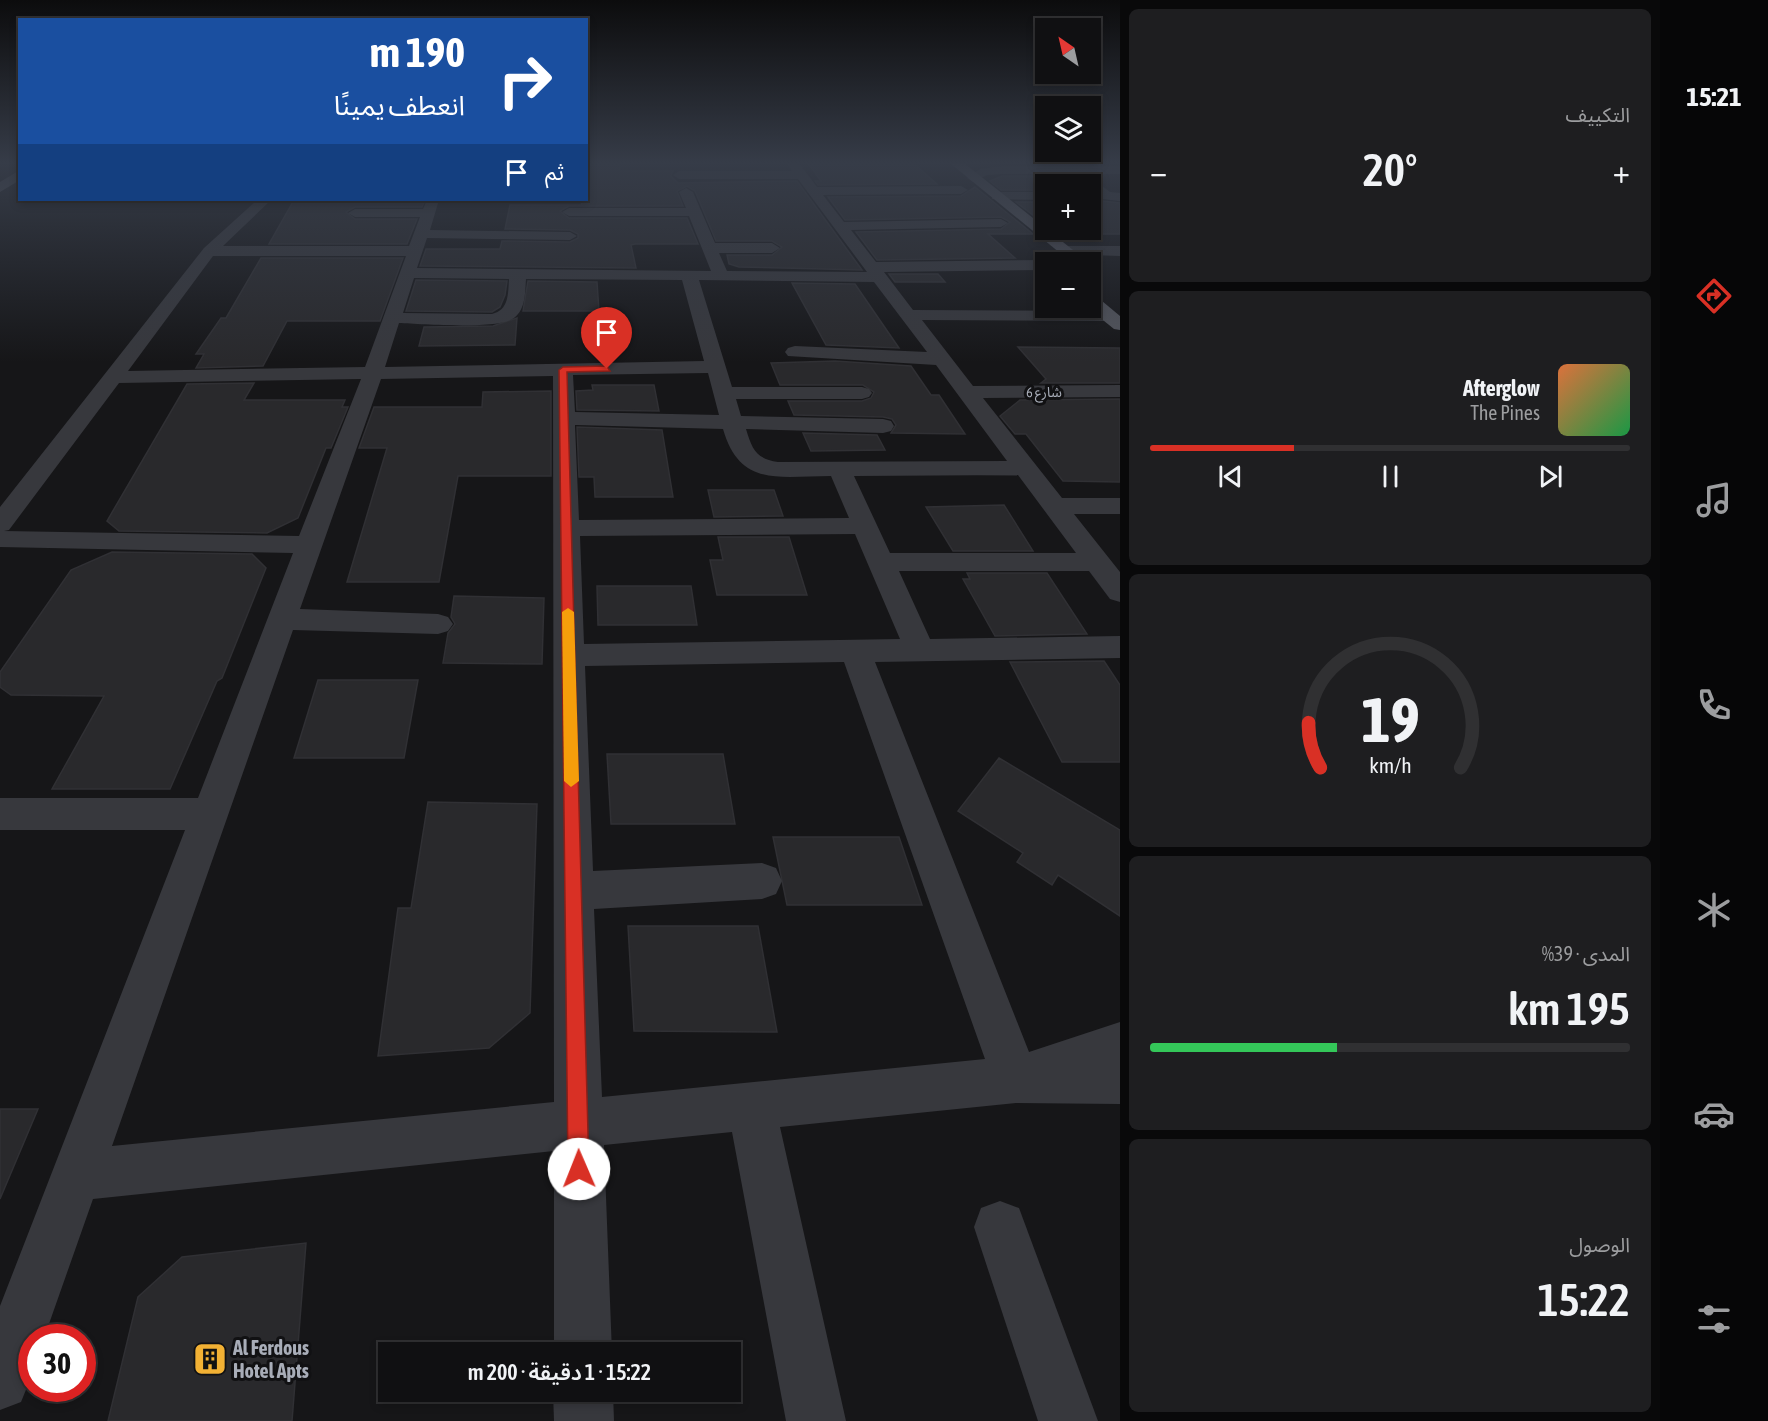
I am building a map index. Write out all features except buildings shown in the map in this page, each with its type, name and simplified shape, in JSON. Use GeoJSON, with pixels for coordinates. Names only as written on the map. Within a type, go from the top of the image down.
{"type":"FeatureCollection","features":[{"type":"Feature","properties":{"kind":"main road"},"geometry":{"type":"LineString","coordinates":[[1038,229],[1065,251]]}},
{"type":"Feature","properties":{"kind":"main road"},"geometry":{"type":"LineString","coordinates":[[1028,247],[1035,254]]}},
{"type":"Feature","properties":{"kind":"main road"},"geometry":{"type":"LineString","coordinates":[[1101,309],[1115,320]]}},
{"type":"Feature","properties":{"kind":"street"},"geometry":{"type":"LineString","coordinates":[[0,524],[115,377],[209,251],[232,229]]}},
{"type":"Feature","properties":{"kind":"street"},"geometry":{"type":"LineString","coordinates":[[406,229],[519,274],[721,276],[1035,265]]}},
{"type":"Feature","properties":{"kind":"street"},"geometry":{"type":"LineString","coordinates":[[570,229],[571,275]]}},
{"type":"Feature","properties":{"kind":"street"},"geometry":{"type":"LineString","coordinates":[[702,229],[721,276]]}},
{"type":"Feature","properties":{"kind":"street"},"geometry":{"type":"LineString","coordinates":[[843,229],[1120,592]]}},
{"type":"Feature","properties":{"kind":"street"},"geometry":{"type":"LineString","coordinates":[[209,251],[421,234],[570,247]]}},
{"type":"Feature","properties":{"kind":"street"},"geometry":{"type":"LineString","coordinates":[[0,1382],[373,373],[421,234]]}},
{"type":"Feature","properties":{"kind":"street"},"geometry":{"type":"LineString","coordinates":[[710,248],[772,248]]}},
{"type":"Feature","properties":{"kind":"street"},"geometry":{"type":"LineString","coordinates":[[1065,251],[1120,251]]}},
{"type":"Feature","properties":{"kind":"street"},"geometry":{"type":"LineString","coordinates":[[391,318],[492,319],[506,316],[513,311],[519,274]]}},
{"type":"Feature","properties":{"kind":"street"},"geometry":{"type":"LineString","coordinates":[[689,276],[742,454],[756,464],[778,469],[1026,468]]}},
{"type":"Feature","properties":{"kind":"street"},"geometry":{"type":"LineString","coordinates":[[871,297],[894,297]]}},
{"type":"Feature","properties":{"kind":"street"},"geometry":{"type":"LineString","coordinates":[[696,298],[719,298]]}},
{"type":"Feature","properties":{"kind":"street"},"geometry":{"type":"LineString","coordinates":[[909,315],[1115,320]]}},
{"type":"Feature","properties":{"kind":"street"},"geometry":{"type":"LineString","coordinates":[[795,352],[942,359]]}},
{"type":"Feature","properties":{"kind":"street"},"geometry":{"type":"LineString","coordinates":[[115,377],[717,367]]}},
{"type":"Feature","properties":{"kind":"street"},"geometry":{"type":"LineString","coordinates":[[563,370],[583,1342]]}},
{"type":"Feature","properties":{"kind":"street","name":"شارع 6"},"geometry":{"type":"LineString","coordinates":[[968,393],[1120,391]]}},
{"type":"Feature","properties":{"kind":"street"},"geometry":{"type":"LineString","coordinates":[[724,393],[862,393]]}},
{"type":"Feature","properties":{"kind":"street"},"geometry":{"type":"LineString","coordinates":[[564,418],[883,426]]}},
{"type":"Feature","properties":{"kind":"street"},"geometry":{"type":"LineString","coordinates":[[839,468],[920,650]]}},
{"type":"Feature","properties":{"kind":"street"},"geometry":{"type":"LineString","coordinates":[[1054,506],[1120,506]]}},
{"type":"Feature","properties":{"kind":"street"},"geometry":{"type":"LineString","coordinates":[[566,528],[865,526]]}},
{"type":"Feature","properties":{"kind":"street"},"geometry":{"type":"LineString","coordinates":[[0,538],[309,545]]}},
{"type":"Feature","properties":{"kind":"street"},"geometry":{"type":"LineString","coordinates":[[881,562],[1098,562]]}},
{"type":"Feature","properties":{"kind":"street"},"geometry":{"type":"LineString","coordinates":[[282,619],[438,624]]}},
{"type":"Feature","properties":{"kind":"street"},"geometry":{"type":"LineString","coordinates":[[569,655],[1120,646]]}},
{"type":"Feature","properties":{"kind":"street"},"geometry":{"type":"LineString","coordinates":[[855,651],[1016,1079]]}},
{"type":"Feature","properties":{"kind":"street"},"geometry":{"type":"LineString","coordinates":[[0,814],[209,814]]}},
{"type":"Feature","properties":{"kind":"street"},"geometry":{"type":"LineString","coordinates":[[573,891],[762,881]]}},
{"type":"Feature","properties":{"kind":"street"},"geometry":{"type":"LineString","coordinates":[[1016,1079],[1120,1045]]}},
{"type":"Feature","properties":{"kind":"street"},"geometry":{"type":"LineString","coordinates":[[76,1175],[1016,1079],[1120,1080]]}},
{"type":"Feature","properties":{"kind":"street"},"geometry":{"type":"LineString","coordinates":[[752,1106],[816,1421]]}},
{"type":"Feature","properties":{"kind":"street"},"geometry":{"type":"LineString","coordinates":[[1000,1227],[1068,1421]]}},
{"type":"Feature","properties":{"kind":"street"},"geometry":{"type":"LineString","coordinates":[[583,1402],[584,1421]]}},
{"type":"Feature","properties":{"kind":"slow traffic"},"geometry":{"type":"LineString","coordinates":[[568,612],[571,781]]}},
{"type":"Feature","properties":{"kind":"place","name":"Al Ferdous Hotel Apts"},"geometry":{"type":"Point","coordinates":[210,1359]}},
{"type":"Feature","properties":{"kind":"route"},"geometry":{"type":"LineString","coordinates":[[579,1169],[563,370],[607,369]]}}]}
